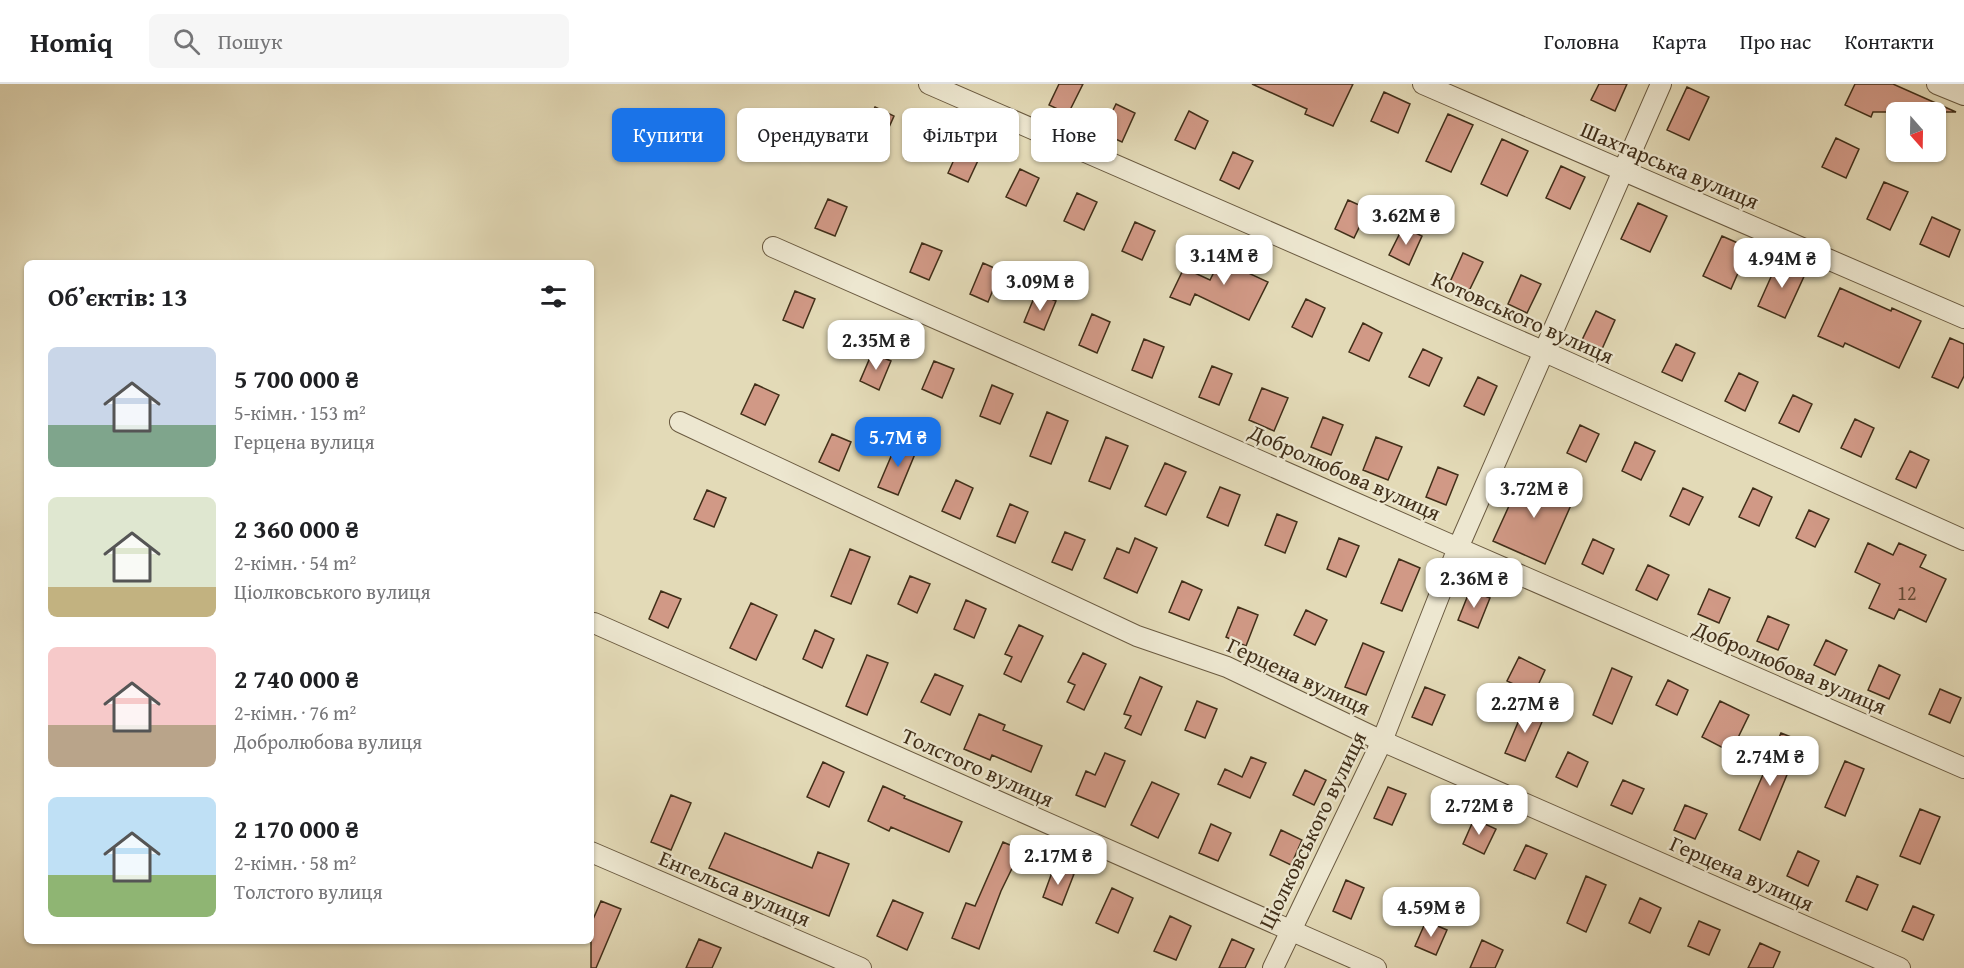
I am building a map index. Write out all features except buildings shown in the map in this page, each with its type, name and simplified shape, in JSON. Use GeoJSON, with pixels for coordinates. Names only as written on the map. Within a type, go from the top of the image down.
{"type":"FeatureCollection","features":[{"type":"Feature","properties":{"kind":"street","name":"Котовського вулиця"},"geometry":{"type":"LineString","coordinates":[[929,84],[1545,352],[1964,540]]}},
{"type":"Feature","properties":{"kind":"street","name":"Шахтарська вулиця"},"geometry":{"type":"LineString","coordinates":[[1423,84],[1964,318]]}},
{"type":"Feature","properties":{"kind":"street","name":"Ціолковського вулиця"},"geometry":{"type":"LineString","coordinates":[[1273,968],[1382,741],[1458,548],[1661,84]]}},
{"type":"Feature","properties":{"kind":"street"},"geometry":{"type":"LineString","coordinates":[[1937,84],[1964,95]]}},
{"type":"Feature","properties":{"kind":"street","name":"Добролюбова вулиця"},"geometry":{"type":"LineString","coordinates":[[774,247],[1964,768]]}},
{"type":"Feature","properties":{"kind":"street","name":"Герцена вулиця"},"geometry":{"type":"LineString","coordinates":[[680,422],[1137,636],[1227,667],[1382,741],[1900,968]]}},
{"type":"Feature","properties":{"kind":"street","name":"Толстого вулиця"},"geometry":{"type":"LineString","coordinates":[[594,623],[1376,968]]}},
{"type":"Feature","properties":{"kind":"street","name":"Енгельса вулиця"},"geometry":{"type":"LineString","coordinates":[[594,853],[861,968]]}}]}
